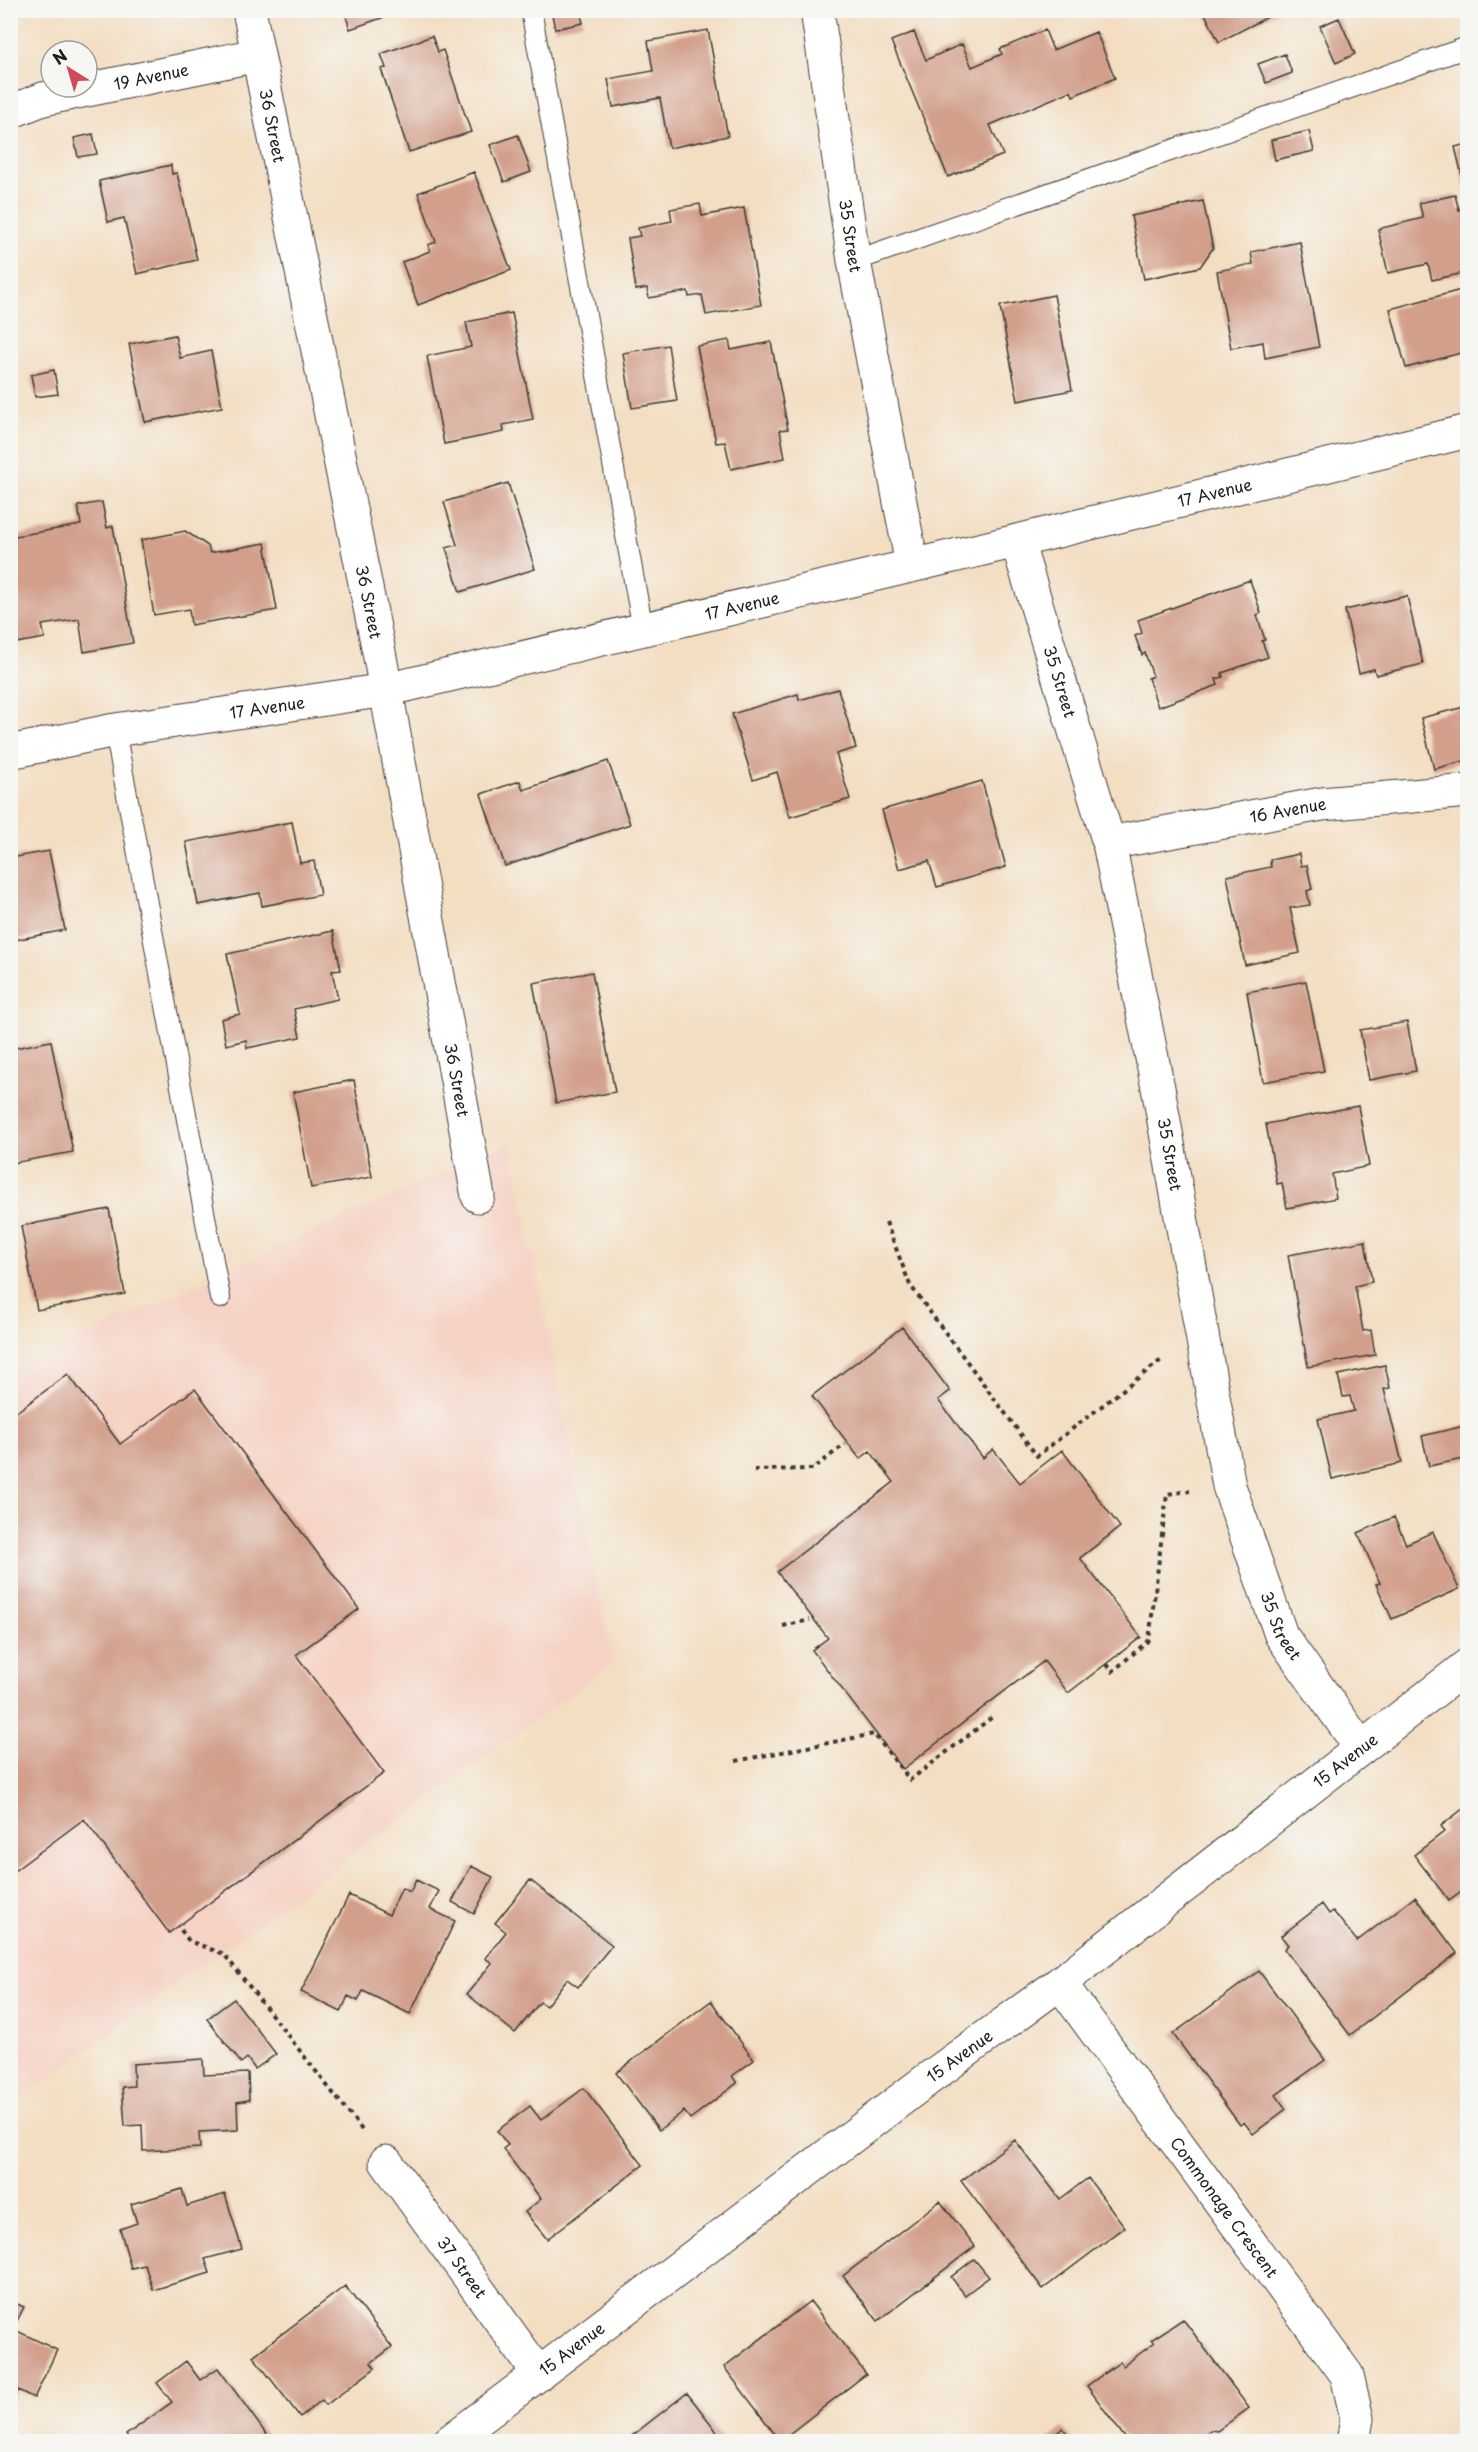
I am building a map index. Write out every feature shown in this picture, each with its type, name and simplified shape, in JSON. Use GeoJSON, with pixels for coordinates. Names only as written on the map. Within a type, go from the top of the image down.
{"type":"FeatureCollection","features":[{"type":"Feature","properties":{"kind":"street","name":"36 Street"},"geometry":{"type":"LineString","coordinates":[[249,10],[386,690],[478,1196]]}},
{"type":"Feature","properties":{"kind":"street","name":"35 Street"},"geometry":{"type":"LineString","coordinates":[[817,10],[854,261],[912,565]]}},
{"type":"Feature","properties":{"kind":"street","name":"19 Avenue"},"geometry":{"type":"LineString","coordinates":[[10,112],[43,99],[257,55]]}},
{"type":"Feature","properties":{"kind":"street","name":"17 Avenue"},"geometry":{"type":"LineString","coordinates":[[10,752],[115,730],[386,690],[1017,541],[1467,431]]}},
{"type":"Feature","properties":{"kind":"street","name":"35 Street"},"geometry":{"type":"LineString","coordinates":[[1017,541],[1109,843],[1159,1093],[1229,1486],[1281,1635],[1361,1748]]}},
{"type":"Feature","properties":{"kind":"street","name":"16 Avenue"},"geometry":{"type":"LineString","coordinates":[[1109,843],[1322,804],[1467,791]]}},
{"type":"Feature","properties":{"kind":"street","name":"15 Avenue"},"geometry":{"type":"LineString","coordinates":[[449,2442],[918,2086],[1060,1983],[1467,1665]]}},
{"type":"Feature","properties":{"kind":"street","name":"Commonage Crescent"},"geometry":{"type":"LineString","coordinates":[[1060,1983],[1347,2375],[1357,2419],[1353,2442]]}},
{"type":"Feature","properties":{"kind":"street","name":"37 Street"},"geometry":{"type":"LineString","coordinates":[[386,2162],[539,2374]]}},
{"type":"Feature","properties":{"kind":"lane"},"geometry":{"type":"LineString","coordinates":[[531,10],[643,630]]}},
{"type":"Feature","properties":{"kind":"lane"},"geometry":{"type":"LineString","coordinates":[[854,261],[1467,47]]}},
{"type":"Feature","properties":{"kind":"lane"},"geometry":{"type":"LineString","coordinates":[[115,730],[220,1298]]}},
{"type":"Feature","properties":{"kind":"path"},"geometry":{"type":"LineString","coordinates":[[886,1222],[910,1285],[1037,1456],[1179,1347],[1203,1342]]}},
{"type":"Feature","properties":{"kind":"path"},"geometry":{"type":"LineString","coordinates":[[754,1470],[813,1469],[845,1444]]}},
{"type":"Feature","properties":{"kind":"path"},"geometry":{"type":"LineString","coordinates":[[1107,1664],[1112,1672],[1149,1640],[1167,1494],[1229,1486]]}},
{"type":"Feature","properties":{"kind":"path"},"geometry":{"type":"LineString","coordinates":[[783,1626],[810,1620]]}},
{"type":"Feature","properties":{"kind":"path"},"geometry":{"type":"LineString","coordinates":[[736,1761],[874,1734],[910,1780],[995,1715]]}},
{"type":"Feature","properties":{"kind":"path"},"geometry":{"type":"LineString","coordinates":[[180,1930],[189,1941],[224,1954],[386,2162]]}},
{"type":"Feature","properties":{"kind":"shaded area"},"geometry":{"type":"Polygon","coordinates":[[[510,1142],[613,1663],[11,2106],[10,1370],[510,1142]]]}},
{"type":"Feature","properties":{"kind":"building"},"geometry":{"type":"Polygon","coordinates":[[[344,10],[402,10],[402,11],[350,29],[344,10]]]}},
{"type":"Feature","properties":{"kind":"building"},"geometry":{"type":"Polygon","coordinates":[[[551,10],[580,10],[583,23],[555,29],[551,10]]]}},
{"type":"Feature","properties":{"kind":"building"},"geometry":{"type":"Polygon","coordinates":[[[1203,10],[1281,10],[1219,42],[1203,10]]]}},
{"type":"Feature","properties":{"kind":"building"},"geometry":{"type":"Polygon","coordinates":[[[1339,18],[1355,54],[1336,63],[1320,26],[1339,18]]]}},
{"type":"Feature","properties":{"kind":"building"},"geometry":{"type":"Polygon","coordinates":[[[708,30],[728,136],[669,148],[660,98],[613,107],[608,79],[653,71],[648,41],[708,30]]]}},
{"type":"Feature","properties":{"kind":"building"},"geometry":{"type":"Polygon","coordinates":[[[1045,30],[1053,50],[1096,32],[1115,78],[1073,96],[1071,91],[990,125],[1003,155],[948,177],[891,41],[914,32],[926,60],[962,44],[972,67],[1002,54],[1000,49],[1045,30]]]}},
{"type":"Feature","properties":{"kind":"building"},"geometry":{"type":"Polygon","coordinates":[[[432,36],[438,52],[443,50],[471,132],[409,152],[381,69],[386,68],[381,54],[432,36]]]}},
{"type":"Feature","properties":{"kind":"building"},"geometry":{"type":"Polygon","coordinates":[[[1285,54],[1292,73],[1266,83],[1258,64],[1285,54]]]}},
{"type":"Feature","properties":{"kind":"building"},"geometry":{"type":"Polygon","coordinates":[[[1309,131],[1314,151],[1275,160],[1271,140],[1309,131]]]}},
{"type":"Feature","properties":{"kind":"building"},"geometry":{"type":"Polygon","coordinates":[[[93,134],[97,154],[78,157],[74,138],[93,134]]]}},
{"type":"Feature","properties":{"kind":"building"},"geometry":{"type":"Polygon","coordinates":[[[518,135],[531,172],[504,182],[490,145],[518,135]]]}},
{"type":"Feature","properties":{"kind":"building"},"geometry":{"type":"Polygon","coordinates":[[[1468,144],[1468,196],[1467,196],[1455,147],[1468,144]]]}},
{"type":"Feature","properties":{"kind":"building"},"geometry":{"type":"Polygon","coordinates":[[[171,165],[172,174],[177,173],[197,260],[137,274],[124,218],[108,222],[99,181],[171,165]]]}},
{"type":"Feature","properties":{"kind":"building"},"geometry":{"type":"Polygon","coordinates":[[[474,172],[511,270],[418,305],[402,262],[430,251],[428,245],[436,242],[418,193],[474,172]]]}},
{"type":"Feature","properties":{"kind":"building"},"geometry":{"type":"Polygon","coordinates":[[[1455,195],[1459,210],[1468,208],[1468,272],[1432,280],[1428,264],[1388,273],[1378,229],[1423,218],[1419,203],[1455,195]]]}},
{"type":"Feature","properties":{"kind":"building"},"geometry":{"type":"Polygon","coordinates":[[[1203,201],[1213,248],[1200,267],[1144,279],[1131,216],[1203,201]]]}},
{"type":"Feature","properties":{"kind":"building"},"geometry":{"type":"Polygon","coordinates":[[[700,204],[702,216],[744,208],[761,305],[706,315],[702,295],[689,297],[688,291],[649,298],[647,288],[636,290],[628,238],[640,236],[638,228],[672,221],[670,209],[700,204]]]}},
{"type":"Feature","properties":{"kind":"building"},"geometry":{"type":"Polygon","coordinates":[[[1300,242],[1319,347],[1265,358],[1263,342],[1231,348],[1217,271],[1253,264],[1251,252],[1300,242]]]}},
{"type":"Feature","properties":{"kind":"building"},"geometry":{"type":"Polygon","coordinates":[[[1461,290],[1468,313],[1468,351],[1406,368],[1390,309],[1461,290]]]}},
{"type":"Feature","properties":{"kind":"building"},"geometry":{"type":"Polygon","coordinates":[[[1054,295],[1072,390],[1018,401],[1000,306],[1054,295]]]}},
{"type":"Feature","properties":{"kind":"building"},"geometry":{"type":"Polygon","coordinates":[[[512,313],[533,419],[503,425],[504,432],[444,444],[427,356],[471,347],[466,322],[512,313]]]}},
{"type":"Feature","properties":{"kind":"building"},"geometry":{"type":"Polygon","coordinates":[[[175,335],[180,358],[211,351],[222,407],[145,422],[129,344],[175,335]]]}},
{"type":"Feature","properties":{"kind":"building"},"geometry":{"type":"Polygon","coordinates":[[[729,340],[731,350],[771,342],[788,429],[780,430],[785,458],[731,469],[725,442],[716,443],[697,346],[729,340]]]}},
{"type":"Feature","properties":{"kind":"building"},"geometry":{"type":"Polygon","coordinates":[[[668,345],[677,401],[632,408],[623,353],[668,345]]]}},
{"type":"Feature","properties":{"kind":"building"},"geometry":{"type":"Polygon","coordinates":[[[54,370],[58,394],[35,397],[31,375],[54,370]]]}},
{"type":"Feature","properties":{"kind":"building"},"geometry":{"type":"Polygon","coordinates":[[[508,483],[535,569],[460,592],[446,548],[457,545],[444,502],[508,483]]]}},
{"type":"Feature","properties":{"kind":"building"},"geometry":{"type":"Polygon","coordinates":[[[102,502],[107,528],[113,526],[133,643],[84,652],[79,619],[42,625],[45,638],[10,644],[10,537],[81,525],[78,506],[102,502]]]}},
{"type":"Feature","properties":{"kind":"building"},"geometry":{"type":"Polygon","coordinates":[[[185,531],[208,546],[210,553],[265,543],[277,610],[191,625],[189,609],[154,615],[141,540],[185,531]]]}},
{"type":"Feature","properties":{"kind":"building"},"geometry":{"type":"Polygon","coordinates":[[[1250,580],[1261,613],[1257,615],[1268,657],[1222,673],[1223,677],[1216,679],[1218,685],[1158,707],[1148,678],[1153,676],[1145,653],[1142,655],[1135,636],[1142,633],[1138,620],[1250,580]]]}},
{"type":"Feature","properties":{"kind":"building"},"geometry":{"type":"Polygon","coordinates":[[[1407,596],[1423,664],[1376,675],[1374,669],[1359,673],[1345,610],[1407,596]]]}},
{"type":"Feature","properties":{"kind":"building"},"geometry":{"type":"Polygon","coordinates":[[[838,689],[856,748],[836,754],[850,799],[790,817],[777,772],[753,780],[732,714],[798,694],[799,700],[838,689]]]}},
{"type":"Feature","properties":{"kind":"building"},"geometry":{"type":"Polygon","coordinates":[[[1468,706],[1468,760],[1434,769],[1421,718],[1468,706]]]}},
{"type":"Feature","properties":{"kind":"building"},"geometry":{"type":"Polygon","coordinates":[[[608,761],[630,824],[505,866],[481,794],[520,781],[523,790],[608,761]]]}},
{"type":"Feature","properties":{"kind":"building"},"geometry":{"type":"Polygon","coordinates":[[[982,781],[1006,867],[937,887],[929,861],[899,869],[882,810],[982,781]]]}},
{"type":"Feature","properties":{"kind":"building"},"geometry":{"type":"Polygon","coordinates":[[[292,822],[300,863],[314,861],[320,895],[262,906],[260,893],[198,905],[186,842],[292,822]]]}},
{"type":"Feature","properties":{"kind":"building"},"geometry":{"type":"Polygon","coordinates":[[[49,851],[65,930],[10,941],[10,858],[49,851]]]}},
{"type":"Feature","properties":{"kind":"building"},"geometry":{"type":"Polygon","coordinates":[[[1299,854],[1301,866],[1307,865],[1312,889],[1307,891],[1310,905],[1290,908],[1300,953],[1245,965],[1227,876],[1271,867],[1270,860],[1299,854]]]}},
{"type":"Feature","properties":{"kind":"building"},"geometry":{"type":"Polygon","coordinates":[[[333,931],[341,970],[332,971],[338,999],[294,1009],[300,1037],[247,1048],[246,1040],[226,1045],[221,1019],[240,1014],[227,954],[333,931]]]}},
{"type":"Feature","properties":{"kind":"building"},"geometry":{"type":"Polygon","coordinates":[[[592,972],[615,1092],[556,1103],[533,983],[592,972]]]}},
{"type":"Feature","properties":{"kind":"building"},"geometry":{"type":"Polygon","coordinates":[[[1306,981],[1324,1071],[1263,1082],[1247,992],[1306,981]]]}},
{"type":"Feature","properties":{"kind":"building"},"geometry":{"type":"Polygon","coordinates":[[[1407,1022],[1416,1071],[1369,1080],[1360,1030],[1407,1022]]]}},
{"type":"Feature","properties":{"kind":"building"},"geometry":{"type":"Polygon","coordinates":[[[51,1041],[73,1152],[13,1163],[10,1149],[10,1049],[51,1041]]]}},
{"type":"Feature","properties":{"kind":"building"},"geometry":{"type":"Polygon","coordinates":[[[354,1080],[372,1177],[311,1188],[293,1092],[354,1080]]]}},
{"type":"Feature","properties":{"kind":"building"},"geometry":{"type":"Polygon","coordinates":[[[1358,1106],[1369,1166],[1332,1174],[1336,1198],[1287,1208],[1282,1183],[1277,1184],[1266,1124],[1358,1106]]]}},
{"type":"Feature","properties":{"kind":"building"},"geometry":{"type":"Polygon","coordinates":[[[109,1209],[125,1294],[37,1310],[21,1226],[109,1209]]]}},
{"type":"Feature","properties":{"kind":"building"},"geometry":{"type":"Polygon","coordinates":[[[1365,1241],[1372,1282],[1355,1286],[1363,1331],[1371,1330],[1375,1355],[1308,1367],[1288,1255],[1365,1241]]]}},
{"type":"Feature","properties":{"kind":"building"},"geometry":{"type":"Polygon","coordinates":[[[902,1327],[950,1391],[938,1400],[983,1458],[993,1449],[1020,1483],[1062,1450],[1120,1527],[1080,1558],[1141,1637],[1068,1693],[1044,1661],[903,1769],[812,1650],[828,1638],[777,1572],[894,1482],[870,1451],[860,1459],[812,1396],[902,1327]]]}},
{"type":"Feature","properties":{"kind":"building"},"geometry":{"type":"Polygon","coordinates":[[[1385,1365],[1390,1388],[1384,1389],[1402,1463],[1332,1479],[1318,1419],[1354,1411],[1350,1396],[1343,1397],[1338,1375],[1385,1365]]]}},
{"type":"Feature","properties":{"kind":"building"},"geometry":{"type":"Polygon","coordinates":[[[68,1374],[120,1444],[195,1389],[359,1609],[296,1655],[384,1773],[169,1933],[84,1819],[10,1874],[10,1417],[68,1374]]]}},
{"type":"Feature","properties":{"kind":"building"},"geometry":{"type":"Polygon","coordinates":[[[1468,1425],[1468,1458],[1429,1466],[1422,1436],[1468,1425]]]}},
{"type":"Feature","properties":{"kind":"building"},"geometry":{"type":"Polygon","coordinates":[[[1394,1517],[1406,1544],[1433,1532],[1459,1589],[1392,1619],[1376,1584],[1380,1583],[1358,1533],[1394,1517]]]}},
{"type":"Feature","properties":{"kind":"building"},"geometry":{"type":"Polygon","coordinates":[[[1468,1805],[1468,1887],[1449,1901],[1414,1855],[1445,1831],[1441,1826],[1468,1805]]]}},
{"type":"Feature","properties":{"kind":"building"},"geometry":{"type":"Polygon","coordinates":[[[471,1866],[493,1877],[474,1914],[452,1902],[471,1866]]]}},
{"type":"Feature","properties":{"kind":"building"},"geometry":{"type":"Polygon","coordinates":[[[416,1880],[439,1891],[430,1909],[455,1921],[410,2014],[363,1991],[358,2001],[348,1996],[341,2012],[301,1992],[349,1895],[389,1915],[402,1888],[410,1892],[416,1880]]]}},
{"type":"Feature","properties":{"kind":"building"},"geometry":{"type":"Polygon","coordinates":[[[530,1880],[612,1945],[578,1987],[567,1979],[546,2006],[540,2002],[515,2033],[467,1994],[492,1963],[485,1958],[506,1932],[495,1923],[530,1880]]]}},
{"type":"Feature","properties":{"kind":"building"},"geometry":{"type":"Polygon","coordinates":[[[1415,1897],[1457,1953],[1350,2035],[1284,1949],[1288,1945],[1281,1936],[1322,1904],[1329,1914],[1333,1911],[1357,1941],[1415,1897]]]}},
{"type":"Feature","properties":{"kind":"building"},"geometry":{"type":"Polygon","coordinates":[[[1259,1971],[1325,2060],[1276,2095],[1286,2109],[1253,2134],[1244,2122],[1240,2125],[1173,2034],[1259,1971]]]}},
{"type":"Feature","properties":{"kind":"building"},"geometry":{"type":"Polygon","coordinates":[[[234,1999],[276,2054],[255,2069],[247,2058],[241,2063],[207,2019],[234,1999]]]}},
{"type":"Feature","properties":{"kind":"building"},"geometry":{"type":"Polygon","coordinates":[[[711,2001],[754,2060],[732,2076],[737,2083],[690,2119],[684,2111],[659,2130],[616,2073],[711,2001]]]}},
{"type":"Feature","properties":{"kind":"building"},"geometry":{"type":"Polygon","coordinates":[[[203,2059],[204,2075],[248,2073],[249,2100],[237,2102],[238,2130],[199,2132],[200,2148],[143,2151],[142,2125],[125,2126],[122,2087],[134,2086],[133,2064],[203,2059]]]}},
{"type":"Feature","properties":{"kind":"building"},"geometry":{"type":"Polygon","coordinates":[[[584,2088],[643,2165],[547,2239],[525,2212],[541,2199],[503,2149],[508,2145],[497,2131],[530,2106],[541,2120],[584,2088]]]}},
{"type":"Feature","properties":{"kind":"building"},"geometry":{"type":"Polygon","coordinates":[[[1015,2140],[1060,2199],[1088,2178],[1125,2227],[1043,2289],[961,2181],[1015,2140]]]}},
{"type":"Feature","properties":{"kind":"building"},"geometry":{"type":"Polygon","coordinates":[[[182,2189],[187,2206],[225,2194],[242,2249],[205,2259],[210,2273],[153,2290],[145,2265],[131,2268],[120,2229],[137,2223],[131,2204],[182,2189]]]}},
{"type":"Feature","properties":{"kind":"building"},"geometry":{"type":"Polygon","coordinates":[[[940,2201],[975,2246],[878,2321],[843,2276],[940,2201]]]}},
{"type":"Feature","properties":{"kind":"building"},"geometry":{"type":"Polygon","coordinates":[[[974,2259],[989,2277],[965,2295],[951,2277],[974,2259]]]}},
{"type":"Feature","properties":{"kind":"building"},"geometry":{"type":"Polygon","coordinates":[[[345,2286],[392,2347],[371,2363],[375,2368],[326,2405],[322,2400],[300,2417],[253,2356],[345,2286]]]}},
{"type":"Feature","properties":{"kind":"building"},"geometry":{"type":"Polygon","coordinates":[[[10,2301],[24,2307],[13,2329],[57,2350],[34,2398],[18,2390],[10,2406],[10,2301]]]}},
{"type":"Feature","properties":{"kind":"building"},"geometry":{"type":"Polygon","coordinates":[[[810,2301],[866,2374],[780,2441],[724,2367],[810,2301]]]}},
{"type":"Feature","properties":{"kind":"building"},"geometry":{"type":"Polygon","coordinates":[[[1183,2319],[1249,2408],[1217,2431],[1210,2430],[1194,2442],[1128,2442],[1087,2386],[1120,2362],[1123,2366],[1154,2343],[1151,2340],[1183,2319]]]}},
{"type":"Feature","properties":{"kind":"building"},"geometry":{"type":"Polygon","coordinates":[[[186,2361],[200,2380],[218,2368],[272,2442],[131,2442],[126,2435],[172,2402],[157,2383],[186,2361]]]}},
{"type":"Feature","properties":{"kind":"building"},"geometry":{"type":"Polygon","coordinates":[[[687,2393],[725,2442],[624,2442],[687,2393]]]}},
{"type":"Feature","properties":{"kind":"building"},"geometry":{"type":"Polygon","coordinates":[[[1063,2428],[1073,2442],[1045,2442],[1063,2428]]]}}]}
